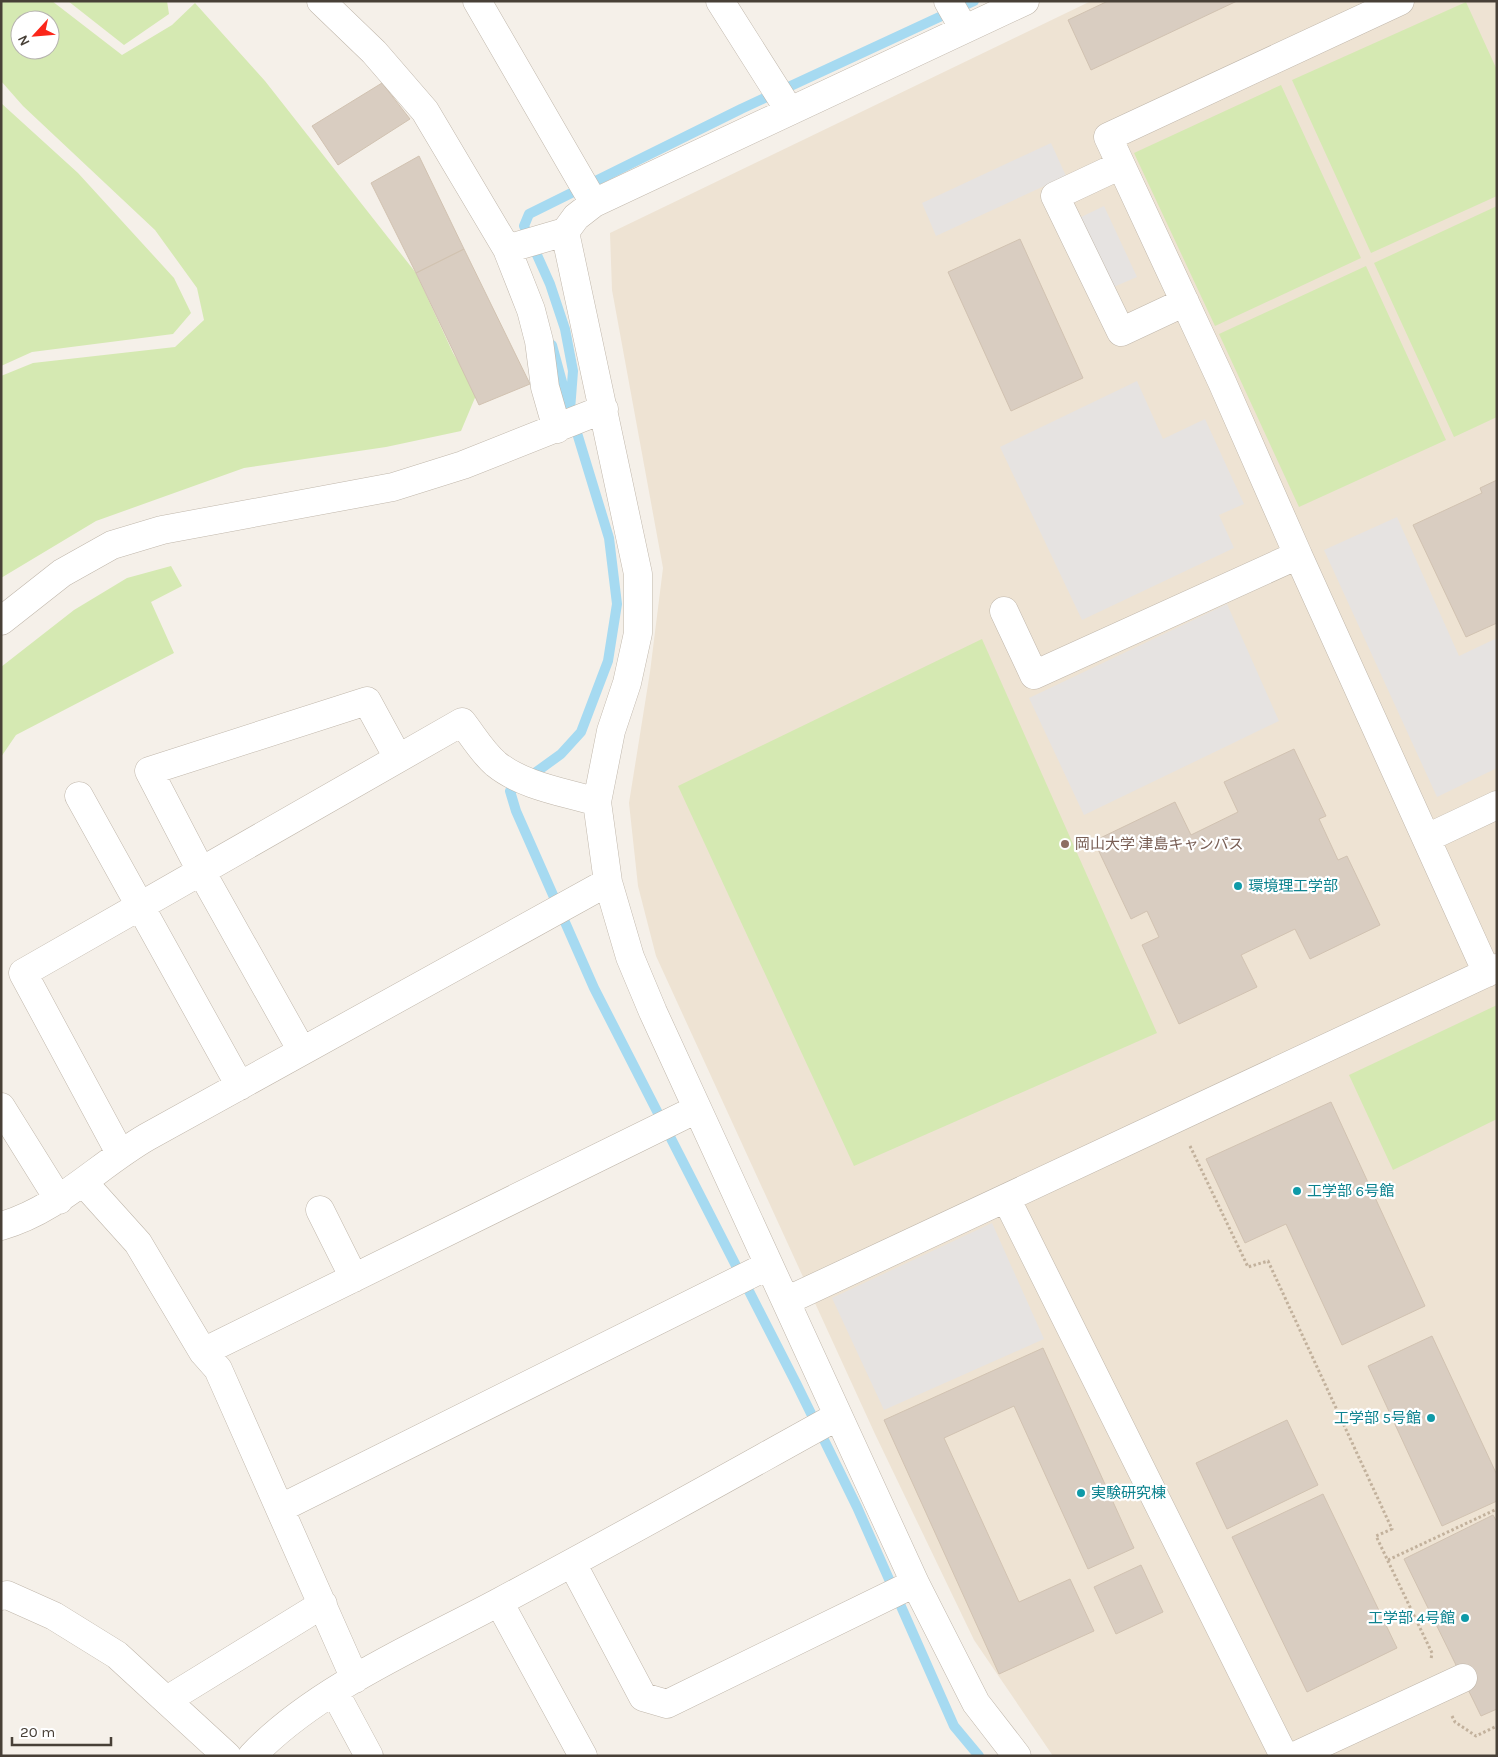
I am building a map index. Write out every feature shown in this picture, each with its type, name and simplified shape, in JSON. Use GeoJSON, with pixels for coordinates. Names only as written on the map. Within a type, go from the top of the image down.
{"type":"FeatureCollection","features":[{"type":"Feature","properties":{"kind":"street"},"geometry":{"type":"LineString","coordinates":[[321,1],[374,52],[425,111],[522,245],[545,387],[576,421]]}},
{"type":"Feature","properties":{"kind":"street"},"geometry":{"type":"LineString","coordinates":[[477,1],[586,190]]}},
{"type":"Feature","properties":{"kind":"street"},"geometry":{"type":"LineString","coordinates":[[720,1],[780,96]]}},
{"type":"Feature","properties":{"kind":"street"},"geometry":{"type":"LineString","coordinates":[[522,245],[565,232],[576,217],[586,190],[955,12],[1025,1]]}},
{"type":"Feature","properties":{"kind":"street"},"geometry":{"type":"LineString","coordinates":[[786,1300],[1492,971],[1427,838],[1298,556],[1185,302],[1108,137],[1400,1]]}},
{"type":"Feature","properties":{"kind":"street"},"geometry":{"type":"LineString","coordinates":[[1121,165],[1055,196],[1121,332],[1185,302]]}},
{"type":"Feature","properties":{"kind":"street"},"geometry":{"type":"LineString","coordinates":[[565,232],[568,253],[576,421],[638,574],[638,633],[627,683],[611,731],[597,802],[608,882],[630,957],[697,1109],[752,1273],[786,1300],[824,1424],[901,1590],[1011,1754]]}},
{"type":"Feature","properties":{"kind":"street"},"geometry":{"type":"LineString","coordinates":[[1,621],[62,573],[112,545],[162,530],[393,487],[463,465],[576,421]]}},
{"type":"Feature","properties":{"kind":"street"},"geometry":{"type":"LineString","coordinates":[[1004,611],[1034,676],[1298,556]]}},
{"type":"Feature","properties":{"kind":"street"},"geometry":{"type":"LineString","coordinates":[[302,1051],[200,871],[149,771],[367,701],[398,758]]}},
{"type":"Feature","properties":{"kind":"street"},"geometry":{"type":"LineString","coordinates":[[120,1153],[23,973],[462,722],[496,764],[526,780],[597,802]]}},
{"type":"Feature","properties":{"kind":"street"},"geometry":{"type":"LineString","coordinates":[[79,796],[240,1086]]}},
{"type":"Feature","properties":{"kind":"street"},"geometry":{"type":"LineString","coordinates":[[1427,838],[1497,805]]}},
{"type":"Feature","properties":{"kind":"street"},"geometry":{"type":"LineString","coordinates":[[1,1226],[26,1219],[60,1200],[120,1153],[608,882]]}},
{"type":"Feature","properties":{"kind":"street"},"geometry":{"type":"LineString","coordinates":[[1,1107],[60,1200]]}},
{"type":"Feature","properties":{"kind":"street"},"geometry":{"type":"LineString","coordinates":[[203,1352],[697,1109]]}},
{"type":"Feature","properties":{"kind":"street"},"geometry":{"type":"LineString","coordinates":[[84,1183],[138,1243],[203,1352],[218,1369],[323,1604],[344,1685],[369,1756]]}},
{"type":"Feature","properties":{"kind":"street"},"geometry":{"type":"LineString","coordinates":[[1006,1198],[1284,1756]]}},
{"type":"Feature","properties":{"kind":"street"},"geometry":{"type":"LineString","coordinates":[[320,1210],[354,1278]]}},
{"type":"Feature","properties":{"kind":"street"},"geometry":{"type":"LineString","coordinates":[[280,1508],[752,1273]]}},
{"type":"Feature","properties":{"kind":"street"},"geometry":{"type":"LineString","coordinates":[[252,1756],[298,1718],[344,1685],[572,1563],[824,1424]]}},
{"type":"Feature","properties":{"kind":"street"},"geometry":{"type":"LineString","coordinates":[[572,1563],[644,1697],[667,1704],[901,1590]]}},
{"type":"Feature","properties":{"kind":"street"},"geometry":{"type":"LineString","coordinates":[[1,1596],[7,1595],[54,1616],[117,1655],[227,1756]]}},
{"type":"Feature","properties":{"kind":"street"},"geometry":{"type":"LineString","coordinates":[[499,1602],[583,1756]]}},
{"type":"Feature","properties":{"kind":"street"},"geometry":{"type":"LineString","coordinates":[[167,1700],[323,1604]]}},
{"type":"Feature","properties":{"kind":"street"},"geometry":{"type":"LineString","coordinates":[[1295,1756],[1451,1684]]}},
{"type":"Feature","properties":{"kind":"path"},"geometry":{"type":"LineString","coordinates":[[1177,1118],[1248,1267],[1268,1261],[1392,1529],[1376,1536],[1432,1653],[1428,1667],[1451,1684],[1455,1722],[1476,1736],[1497,1726]]}},
{"type":"Feature","properties":{"kind":"path"},"geometry":{"type":"LineString","coordinates":[[1388,1560],[1497,1509]]}},
{"type":"Feature","properties":{"kind":"shaded area","name":"岡山大学 津島キャンパス"},"geometry":{"type":"Polygon","coordinates":[[[1091,1],[1497,1],[1497,1756],[1053,1756],[974,1640],[875,1434],[656,956],[638,886],[629,803],[650,672],[663,568],[612,290],[610,233],[1091,1]]]}},
{"type":"Feature","properties":{"kind":"shaded area"},"geometry":{"type":"Polygon","coordinates":[[[1051,143],[1066,176],[936,236],[922,203],[1051,143]]]}},
{"type":"Feature","properties":{"kind":"shaded area"},"geometry":{"type":"Polygon","coordinates":[[[1104,206],[1137,277],[1109,289],[1077,219],[1104,206]]]}},
{"type":"Feature","properties":{"kind":"shaded area"},"geometry":{"type":"Polygon","coordinates":[[[1137,381],[1163,439],[1205,419],[1244,504],[1219,515],[1234,548],[1082,620],[1000,447],[1137,381]]]}},
{"type":"Feature","properties":{"kind":"shaded area"},"geometry":{"type":"Polygon","coordinates":[[[1397,517],[1459,656],[1497,638],[1497,768],[1437,797],[1324,550],[1397,517]]]}},
{"type":"Feature","properties":{"kind":"shaded area"},"geometry":{"type":"Polygon","coordinates":[[[1227,604],[1279,721],[1084,815],[1029,698],[1227,604]]]}},
{"type":"Feature","properties":{"kind":"shaded area"},"geometry":{"type":"Polygon","coordinates":[[[992,1223],[1044,1339],[884,1410],[832,1298],[992,1223]]]}},
{"type":"Feature","properties":{"kind":"green space"},"geometry":{"type":"Polygon","coordinates":[[[1,1],[52,1],[122,55],[172,25],[195,3],[265,81],[416,273],[453,353],[477,393],[461,431],[386,447],[244,468],[96,521],[1,578],[1,376],[33,363],[175,347],[204,320],[197,288],[155,230],[23,106],[1,81],[1,1]]]}},
{"type":"Feature","properties":{"kind":"green space"},"geometry":{"type":"Polygon","coordinates":[[[68,1],[167,1],[169,14],[124,45],[68,1]]]}},
{"type":"Feature","properties":{"kind":"green space"},"geometry":{"type":"Polygon","coordinates":[[[1466,2],[1497,70],[1497,196],[1371,253],[1292,80],[1466,2]]]}},
{"type":"Feature","properties":{"kind":"green space"},"geometry":{"type":"Polygon","coordinates":[[[1281,85],[1361,258],[1215,326],[1134,153],[1281,85]]]}},
{"type":"Feature","properties":{"kind":"green space"},"geometry":{"type":"Polygon","coordinates":[[[1,103],[78,173],[174,278],[191,313],[173,334],[32,352],[1,366],[1,103]]]}},
{"type":"Feature","properties":{"kind":"green space"},"geometry":{"type":"Polygon","coordinates":[[[1497,206],[1497,417],[1454,437],[1374,263],[1497,206]]]}},
{"type":"Feature","properties":{"kind":"green space"},"geometry":{"type":"Polygon","coordinates":[[[1366,266],[1446,440],[1299,507],[1219,334],[1366,266]]]}},
{"type":"Feature","properties":{"kind":"green space"},"geometry":{"type":"Polygon","coordinates":[[[171,566],[182,586],[151,602],[174,653],[16,735],[1,757],[1,667],[74,610],[127,578],[171,566]]]}},
{"type":"Feature","properties":{"kind":"green space"},"geometry":{"type":"Polygon","coordinates":[[[982,639],[1157,1033],[854,1166],[678,786],[982,639]]]}},
{"type":"Feature","properties":{"kind":"green space"},"geometry":{"type":"Polygon","coordinates":[[[1497,1005],[1497,1119],[1393,1170],[1349,1075],[1497,1005]]]}},
{"type":"Feature","properties":{"kind":"building"},"geometry":{"type":"Polygon","coordinates":[[[1108,1],[1237,1],[1091,70],[1068,20],[1108,1]]]}},
{"type":"Feature","properties":{"kind":"building"},"geometry":{"type":"Polygon","coordinates":[[[382,83],[410,119],[338,165],[312,126],[382,83]]]}},
{"type":"Feature","properties":{"kind":"building"},"geometry":{"type":"Polygon","coordinates":[[[419,156],[464,249],[416,273],[371,183],[419,156]]]}},
{"type":"Feature","properties":{"kind":"building"},"geometry":{"type":"Polygon","coordinates":[[[1020,239],[1083,378],[1011,411],[948,272],[1020,239]]]}},
{"type":"Feature","properties":{"kind":"building"},"geometry":{"type":"Polygon","coordinates":[[[464,249],[530,384],[479,405],[416,273],[464,249]]]}},
{"type":"Feature","properties":{"kind":"building"},"geometry":{"type":"Polygon","coordinates":[[[1497,480],[1497,623],[1466,637],[1413,525],[1482,493],[1480,488],[1497,480]]]}},
{"type":"Feature","properties":{"kind":"building","name":"環境理工学部"},"geometry":{"type":"Polygon","coordinates":[[[1294,749],[1326,816],[1319,819],[1338,860],[1347,856],[1380,925],[1310,959],[1295,929],[1241,955],[1257,987],[1179,1024],[1142,945],[1159,937],[1147,911],[1131,919],[1094,841],[1175,802],[1191,835],[1238,812],[1224,782],[1294,749]]]}},
{"type":"Feature","properties":{"kind":"building","name":"工学部 6号館"},"geometry":{"type":"Polygon","coordinates":[[[1331,1102],[1425,1306],[1342,1345],[1286,1224],[1245,1243],[1206,1159],[1331,1102]]]}},
{"type":"Feature","properties":{"kind":"building","name":"工学部 5号館"},"geometry":{"type":"Polygon","coordinates":[[[1432,1336],[1497,1475],[1497,1501],[1442,1526],[1368,1366],[1432,1336]]]}},
{"type":"Feature","properties":{"kind":"building","name":"実験研究棟"},"geometry":{"type":"Polygon","coordinates":[[[1043,1348],[1134,1548],[1088,1569],[1014,1406],[944,1438],[1019,1602],[1070,1579],[1094,1631],[999,1674],[884,1420],[1043,1348]]]}},
{"type":"Feature","properties":{"kind":"building"},"geometry":{"type":"Polygon","coordinates":[[[1287,1420],[1318,1485],[1227,1529],[1196,1463],[1287,1420]]]}},
{"type":"Feature","properties":{"kind":"building"},"geometry":{"type":"Polygon","coordinates":[[[1323,1494],[1397,1648],[1307,1692],[1232,1537],[1323,1494]]]}},
{"type":"Feature","properties":{"kind":"building","name":"工学部 4号館"},"geometry":{"type":"Polygon","coordinates":[[[1493,1515],[1497,1522],[1497,1709],[1481,1716],[1404,1559],[1493,1515]]]}},
{"type":"Feature","properties":{"kind":"building"},"geometry":{"type":"Polygon","coordinates":[[[1141,1565],[1163,1612],[1116,1634],[1094,1587],[1141,1565]]]}},
{"type":"Feature","properties":{"kind":"waterway"},"geometry":{"type":"LineString","coordinates":[[974,1],[741,109],[529,214],[524,226],[550,284],[565,329],[573,371],[570,410],[609,538],[617,604],[608,661],[581,732],[561,754],[510,791],[516,811],[594,988],[796,1383],[857,1507],[954,1726],[979,1756]]}},
{"type":"Feature","properties":{"kind":"waterway"},"geometry":{"type":"LineString","coordinates":[[552,345],[568,404]]}},
{"type":"Feature","properties":{"kind":"place","name":"岡山大学 津島キャンパス"},"geometry":{"type":"Point","coordinates":[1065,844]}},
{"type":"Feature","properties":{"kind":"place","name":"環境理工学部"},"geometry":{"type":"Point","coordinates":[1238,886]}},
{"type":"Feature","properties":{"kind":"place","name":"工学部 6号館"},"geometry":{"type":"Point","coordinates":[1297,1191]}},
{"type":"Feature","properties":{"kind":"place","name":"工学部 5号館"},"geometry":{"type":"Point","coordinates":[1431,1418]}},
{"type":"Feature","properties":{"kind":"place","name":"実験研究棟"},"geometry":{"type":"Point","coordinates":[1081,1493]}},
{"type":"Feature","properties":{"kind":"place","name":"工学部 4号館"},"geometry":{"type":"Point","coordinates":[1465,1618]}}]}
